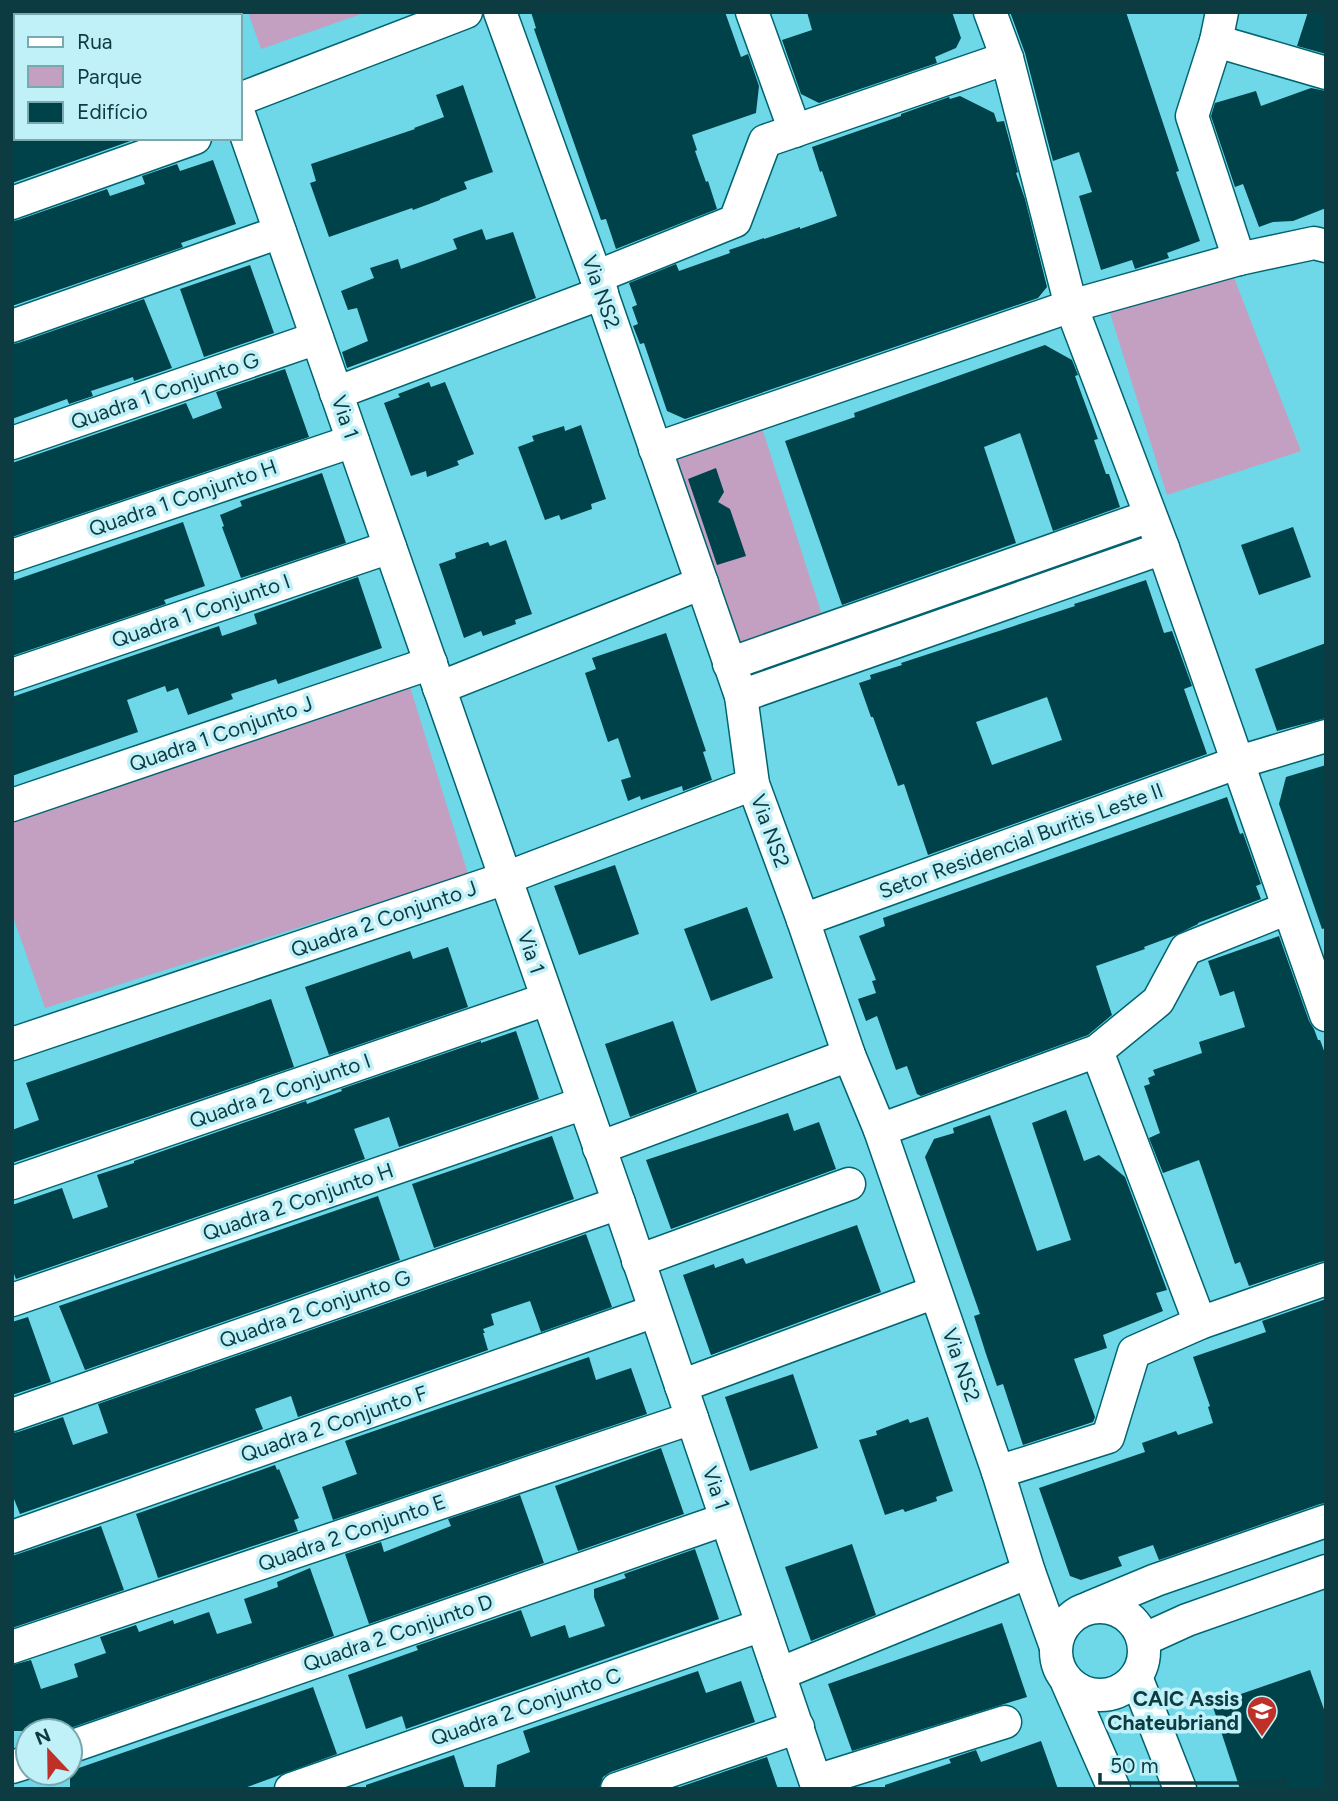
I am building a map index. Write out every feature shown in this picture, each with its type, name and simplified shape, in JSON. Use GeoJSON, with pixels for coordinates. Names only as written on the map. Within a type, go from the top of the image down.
{"type":"FeatureCollection","features":[{"type":"Feature","properties":{"kind":"street"},"geometry":{"type":"LineString","coordinates":[[242,114],[467,12]]}},
{"type":"Feature","properties":{"kind":"street","name":"Via NS2"},"geometry":{"type":"LineString","coordinates":[[500,12],[599,285],[741,696],[753,785],[849,1055],[880,1130],[1056,1647]]}},
{"type":"Feature","properties":{"kind":"street"},"geometry":{"type":"LineString","coordinates":[[752,12],[795,131]]}},
{"type":"Feature","properties":{"kind":"street"},"geometry":{"type":"LineString","coordinates":[[990,12],[1007,58],[1071,306],[1163,548],[1326,1015]]}},
{"type":"Feature","properties":{"kind":"street"},"geometry":{"type":"LineString","coordinates":[[1238,259],[1192,116],[1219,27],[1326,74]]}},
{"type":"Feature","properties":{"kind":"street"},"geometry":{"type":"LineString","coordinates":[[337,393],[599,285],[735,221],[765,141],[1007,58]]}},
{"type":"Feature","properties":{"kind":"street","name":"Via 1"},"geometry":{"type":"LineString","coordinates":[[242,121],[619,1203],[817,1785]]}},
{"type":"Feature","properties":{"kind":"street"},"geometry":{"type":"LineString","coordinates":[[12,204],[189,140]]}},
{"type":"Feature","properties":{"kind":"street"},"geometry":{"type":"LineString","coordinates":[[12,326],[280,232]]}},
{"type":"Feature","properties":{"kind":"street"},"geometry":{"type":"LineString","coordinates":[[655,449],[1071,306],[1238,259],[1314,243],[1326,246]]}},
{"type":"Feature","properties":{"kind":"street","name":"Quadra 1 Conjunto G"},"geometry":{"type":"LineString","coordinates":[[12,443],[317,338]]}},
{"type":"Feature","properties":{"kind":"street","name":"Quadra 1 Conjunto H"},"geometry":{"type":"LineString","coordinates":[[12,556],[353,441]]}},
{"type":"Feature","properties":{"kind":"street"},"geometry":{"type":"LineString","coordinates":[[730,664],[1150,516]]}},
{"type":"Feature","properties":{"kind":"street","name":"Quadra 1 Conjunto I"},"geometry":{"type":"LineString","coordinates":[[12,675],[390,547]]}},
{"type":"Feature","properties":{"kind":"street"},"geometry":{"type":"LineString","coordinates":[[741,696],[1163,548]]}},
{"type":"Feature","properties":{"kind":"street","name":"Quadra 1 Conjunto J"},"geometry":{"type":"LineString","coordinates":[[12,805],[435,675],[702,583]]}},
{"type":"Feature","properties":{"kind":"street","name":"Setor Residencial Buritis Leste II"},"geometry":{"type":"LineString","coordinates":[[803,920],[1239,762],[1326,736]]}},
{"type":"Feature","properties":{"kind":"street","name":"Quadra 2 Conjunto J"},"geometry":{"type":"LineString","coordinates":[[12,1044],[506,878],[753,785]]}},
{"type":"Feature","properties":{"kind":"street"},"geometry":{"type":"LineString","coordinates":[[880,1130],[1097,1051],[1158,1001],[1186,949],[1287,908]]}},
{"type":"Feature","properties":{"kind":"street","name":"Quadra 2 Conjunto I"},"geometry":{"type":"LineString","coordinates":[[12,1183],[547,999]]}},
{"type":"Feature","properties":{"kind":"street"},"geometry":{"type":"LineString","coordinates":[[1097,1051],[1200,1323]]}},
{"type":"Feature","properties":{"kind":"street"},"geometry":{"type":"LineString","coordinates":[[599,1148],[849,1055]]}},
{"type":"Feature","properties":{"kind":"street","name":"Quadra 2 Conjunto H"},"geometry":{"type":"LineString","coordinates":[[12,1300],[584,1103]]}},
{"type":"Feature","properties":{"kind":"street"},"geometry":{"type":"LineString","coordinates":[[638,1261],[849,1184]]}},
{"type":"Feature","properties":{"kind":"street","name":"Quadra 2 Conjunto G"},"geometry":{"type":"LineString","coordinates":[[12,1415],[619,1203]]}},
{"type":"Feature","properties":{"kind":"street"},"geometry":{"type":"LineString","coordinates":[[998,1472],[1108,1437],[1134,1352],[1200,1323],[1326,1279]]}},
{"type":"Feature","properties":{"kind":"street"},"geometry":{"type":"LineString","coordinates":[[681,1386],[935,1292]]}},
{"type":"Feature","properties":{"kind":"street","name":"Quadra 2 Conjunto F"},"geometry":{"type":"LineString","coordinates":[[12,1537],[655,1311]]}},
{"type":"Feature","properties":{"kind":"street","name":"Quadra 2 Conjunto E"},"geometry":{"type":"LineString","coordinates":[[12,1647],[692,1418]]}},
{"type":"Feature","properties":{"kind":"street","name":"Quadra 2 Conjunto D"},"geometry":{"type":"LineString","coordinates":[[84,1742],[726,1519]]}},
{"type":"Feature","properties":{"kind":"street"},"geometry":{"type":"LineString","coordinates":[[1114,1789],[1057,1659],[1056,1647],[1060,1632],[1070,1619],[1156,1580],[1326,1521]]}},
{"type":"Feature","properties":{"kind":"street"},"geometry":{"type":"LineString","coordinates":[[1143,1640],[1187,1620],[1326,1571]]}},
{"type":"Feature","properties":{"kind":"street"},"geometry":{"type":"LineString","coordinates":[[779,1674],[1029,1572]]}},
{"type":"Feature","properties":{"kind":"street"},"geometry":{"type":"LineString","coordinates":[[1067,1682],[1080,1691],[1110,1695],[1125,1688],[1136,1677],[1144,1659],[1143,1640],[1135,1623],[1120,1612],[1102,1607],[1083,1611]]}},
{"type":"Feature","properties":{"kind":"street","name":"Quadra 2 Conjunto C"},"geometry":{"type":"LineString","coordinates":[[291,1789],[762,1625]]}},
{"type":"Feature","properties":{"kind":"street"},"geometry":{"type":"LineString","coordinates":[[1136,1677],[1180,1789]]}},
{"type":"Feature","properties":{"kind":"street"},"geometry":{"type":"LineString","coordinates":[[817,1785],[1005,1722]]}},
{"type":"Feature","properties":{"kind":"street"},"geometry":{"type":"LineString","coordinates":[[617,1789],[797,1727]]}},
{"type":"Feature","properties":{"kind":"green space"},"geometry":{"type":"Polygon","coordinates":[[[248,12],[367,12],[261,49],[248,12]]]}},
{"type":"Feature","properties":{"kind":"green space"},"geometry":{"type":"Polygon","coordinates":[[[1233,275],[1301,451],[1167,495],[1110,313],[1233,275]]]}},
{"type":"Feature","properties":{"kind":"green space"},"geometry":{"type":"Polygon","coordinates":[[[761,425],[822,615],[738,646],[669,459],[761,425]]]}},
{"type":"Feature","properties":{"kind":"green space"},"geometry":{"type":"Polygon","coordinates":[[[408,680],[468,874],[45,1008],[12,914],[12,815],[408,680]]]}},
{"type":"Feature","properties":{"kind":"building"},"geometry":{"type":"Polygon","coordinates":[[[531,12],[725,12],[741,57],[748,54],[759,86],[756,113],[692,135],[697,150],[695,151],[717,209],[616,249],[606,219],[601,220],[534,29],[536,28],[531,12]]]}},
{"type":"Feature","properties":{"kind":"building"},"geometry":{"type":"Polygon","coordinates":[[[807,12],[952,12],[961,38],[956,48],[935,57],[937,63],[819,103],[801,94],[782,40],[812,30],[807,12]]]}},
{"type":"Feature","properties":{"kind":"building"},"geometry":{"type":"Polygon","coordinates":[[[1010,12],[1126,12],[1200,241],[1167,253],[1169,258],[1135,269],[1132,260],[1101,270],[1079,196],[1092,192],[1079,152],[1053,161],[1025,53],[1010,12]]]}},
{"type":"Feature","properties":{"kind":"building"},"geometry":{"type":"Polygon","coordinates":[[[1308,12],[1326,12],[1326,54],[1297,46],[1308,12]]]}},
{"type":"Feature","properties":{"kind":"building"},"geometry":{"type":"Polygon","coordinates":[[[463,85],[493,172],[464,182],[467,189],[440,200],[329,237],[310,183],[316,181],[311,164],[444,117],[436,95],[463,85]]]}},
{"type":"Feature","properties":{"kind":"building"},"geometry":{"type":"Polygon","coordinates":[[[1311,88],[1326,91],[1326,208],[1293,221],[1273,222],[1259,227],[1243,184],[1235,187],[1211,116],[1215,103],[1256,91],[1261,106],[1311,88]]]}},
{"type":"Feature","properties":{"kind":"building"},"geometry":{"type":"Polygon","coordinates":[[[960,96],[994,113],[997,122],[1004,121],[1047,287],[1038,298],[685,419],[667,411],[644,343],[640,344],[633,326],[638,324],[632,307],[637,305],[629,283],[676,264],[679,271],[730,253],[729,250],[837,216],[812,147],[949,97],[960,96]]]}},
{"type":"Feature","properties":{"kind":"building"},"geometry":{"type":"Polygon","coordinates":[[[12,138],[133,140],[12,183],[12,138]]]}},
{"type":"Feature","properties":{"kind":"building"},"geometry":{"type":"Polygon","coordinates":[[[213,160],[236,224],[181,243],[183,247],[12,306],[12,221],[107,189],[110,196],[145,184],[142,176],[177,164],[180,171],[213,160]]]}},
{"type":"Feature","properties":{"kind":"building"},"geometry":{"type":"Polygon","coordinates":[[[482,229],[486,240],[513,232],[536,298],[347,368],[342,352],[368,341],[357,308],[348,310],[341,291],[374,278],[370,268],[398,259],[401,269],[457,249],[453,239],[482,229]]]}},
{"type":"Feature","properties":{"kind":"building"},"geometry":{"type":"Polygon","coordinates":[[[250,265],[274,333],[204,357],[180,289],[250,265]]]}},
{"type":"Feature","properties":{"kind":"building"},"geometry":{"type":"Polygon","coordinates":[[[144,299],[172,368],[134,381],[133,377],[91,391],[93,396],[69,404],[67,399],[12,419],[12,344],[144,299]]]}},
{"type":"Feature","properties":{"kind":"building"},"geometry":{"type":"Polygon","coordinates":[[[1045,345],[1072,360],[1078,375],[1075,376],[1098,439],[1094,440],[1120,507],[1053,531],[1020,433],[984,447],[1016,543],[842,605],[785,441],[855,417],[854,413],[1045,345]]]}},
{"type":"Feature","properties":{"kind":"building"},"geometry":{"type":"Polygon","coordinates":[[[285,369],[309,437],[12,537],[12,463],[186,403],[193,419],[222,408],[216,392],[285,369]]]}},
{"type":"Feature","properties":{"kind":"building"},"geometry":{"type":"Polygon","coordinates":[[[429,382],[431,387],[445,382],[474,454],[457,461],[459,465],[427,477],[426,471],[411,476],[384,403],[400,397],[398,394],[429,382]]]}},
{"type":"Feature","properties":{"kind":"building"},"geometry":{"type":"Polygon","coordinates":[[[581,425],[606,499],[591,504],[592,509],[561,520],[559,515],[545,520],[518,447],[534,441],[532,436],[564,426],[565,431],[581,425]]]}},
{"type":"Feature","properties":{"kind":"building"},"geometry":{"type":"Polygon","coordinates":[[[716,468],[724,492],[718,502],[730,509],[746,556],[717,565],[688,479],[716,468]]]}},
{"type":"Feature","properties":{"kind":"building"},"geometry":{"type":"Polygon","coordinates":[[[322,473],[346,543],[241,578],[220,515],[242,506],[240,501],[322,473]]]}},
{"type":"Feature","properties":{"kind":"building"},"geometry":{"type":"Polygon","coordinates":[[[183,522],[205,586],[164,600],[166,604],[12,656],[12,581],[183,522]]]}},
{"type":"Feature","properties":{"kind":"building"},"geometry":{"type":"Polygon","coordinates":[[[1293,527],[1311,577],[1259,595],[1241,545],[1293,527]]]}},
{"type":"Feature","properties":{"kind":"building"},"geometry":{"type":"Polygon","coordinates":[[[506,540],[532,614],[515,620],[516,624],[483,636],[481,631],[464,638],[439,564],[456,558],[455,553],[488,542],[490,546],[506,540]]]}},
{"type":"Feature","properties":{"kind":"building"},"geometry":{"type":"Polygon","coordinates":[[[358,577],[382,648],[278,684],[276,679],[231,694],[233,699],[188,715],[178,688],[167,692],[165,686],[127,700],[138,732],[12,776],[12,697],[219,626],[222,636],[257,624],[254,614],[358,577]]]}},
{"type":"Feature","properties":{"kind":"building"},"geometry":{"type":"Polygon","coordinates":[[[1146,580],[1164,633],[1172,631],[1192,686],[1184,689],[1207,754],[928,855],[904,784],[898,786],[859,683],[871,679],[870,675],[902,665],[901,663],[1146,580]],[[1047,697],[976,722],[992,765],[1062,740],[1047,697]]]}},
{"type":"Feature","properties":{"kind":"building"},"geometry":{"type":"Polygon","coordinates":[[[666,633],[706,751],[703,752],[712,780],[683,791],[682,786],[641,800],[640,796],[628,801],[621,780],[631,777],[618,738],[608,742],[585,673],[596,669],[592,658],[666,633]]]}},
{"type":"Feature","properties":{"kind":"building"},"geometry":{"type":"Polygon","coordinates":[[[1326,643],[1326,718],[1277,731],[1255,669],[1326,643]]]}},
{"type":"Feature","properties":{"kind":"building"},"geometry":{"type":"Polygon","coordinates":[[[1326,765],[1326,928],[1322,929],[1279,804],[1286,777],[1326,765]]]}},
{"type":"Feature","properties":{"kind":"building"},"geometry":{"type":"Polygon","coordinates":[[[1227,797],[1261,884],[1256,886],[1261,899],[1198,923],[1144,947],[1145,949],[1096,966],[1112,1015],[1088,1035],[921,1096],[917,1094],[907,1066],[896,1070],[877,1016],[866,1021],[858,999],[876,993],[872,981],[876,980],[859,936],[885,926],[883,918],[1227,797]]]}},
{"type":"Feature","properties":{"kind":"building"},"geometry":{"type":"Polygon","coordinates":[[[615,865],[639,934],[579,955],[554,886],[615,865]]]}},
{"type":"Feature","properties":{"kind":"building"},"geometry":{"type":"Polygon","coordinates":[[[747,907],[773,978],[711,1001],[684,929],[747,907]]]}},
{"type":"Feature","properties":{"kind":"building"},"geometry":{"type":"Polygon","coordinates":[[[1279,936],[1309,1021],[1326,1056],[1326,1261],[1249,1286],[1240,1262],[1235,1264],[1199,1160],[1163,1173],[1149,1138],[1160,1133],[1144,1086],[1150,1084],[1148,1078],[1155,1075],[1153,1070],[1202,1053],[1199,1042],[1245,1027],[1234,991],[1220,996],[1208,961],[1279,936]]]}},
{"type":"Feature","properties":{"kind":"building"},"geometry":{"type":"Polygon","coordinates":[[[448,947],[468,1007],[329,1055],[305,987],[410,951],[413,959],[448,947]]]}},
{"type":"Feature","properties":{"kind":"building"},"geometry":{"type":"Polygon","coordinates":[[[271,999],[294,1067],[12,1163],[12,1130],[39,1120],[26,1083],[271,999]]]}},
{"type":"Feature","properties":{"kind":"building"},"geometry":{"type":"Polygon","coordinates":[[[673,1021],[697,1092],[630,1117],[605,1044],[673,1021]]]}},
{"type":"Feature","properties":{"kind":"building"},"geometry":{"type":"Polygon","coordinates":[[[516,1031],[539,1099],[399,1147],[389,1117],[354,1129],[365,1159],[16,1279],[12,1269],[12,1205],[62,1188],[73,1219],[108,1207],[97,1175],[516,1031]]]}},
{"type":"Feature","properties":{"kind":"building"},"geometry":{"type":"Polygon","coordinates":[[[1066,1110],[1084,1161],[1099,1155],[1125,1177],[1167,1290],[1156,1293],[1163,1311],[1103,1335],[1107,1348],[1074,1359],[1095,1417],[1093,1422],[1023,1445],[1003,1384],[997,1386],[986,1354],[974,1316],[980,1314],[925,1157],[934,1139],[954,1133],[953,1128],[990,1115],[1037,1251],[1071,1240],[1032,1123],[1066,1110]]]}},
{"type":"Feature","properties":{"kind":"building"},"geometry":{"type":"Polygon","coordinates":[[[788,1113],[794,1131],[819,1122],[836,1169],[671,1229],[646,1160],[788,1113]]]}},
{"type":"Feature","properties":{"kind":"building"},"geometry":{"type":"Polygon","coordinates":[[[552,1136],[574,1199],[434,1248],[412,1184],[552,1136]]]}},
{"type":"Feature","properties":{"kind":"building"},"geometry":{"type":"Polygon","coordinates":[[[378,1196],[400,1260],[85,1370],[59,1306],[378,1196]]]}},
{"type":"Feature","properties":{"kind":"building"},"geometry":{"type":"Polygon","coordinates":[[[857,1225],[881,1292],[711,1355],[683,1275],[714,1264],[715,1268],[743,1258],[746,1264],[857,1225]]]}},
{"type":"Feature","properties":{"kind":"building"},"geometry":{"type":"Polygon","coordinates":[[[586,1234],[612,1307],[541,1332],[530,1301],[491,1314],[494,1325],[483,1329],[488,1350],[298,1417],[291,1396],[255,1409],[263,1429],[20,1514],[12,1494],[12,1433],[63,1417],[73,1445],[108,1433],[98,1404],[586,1234]]]}},
{"type":"Feature","properties":{"kind":"building"},"geometry":{"type":"Polygon","coordinates":[[[1326,1299],[1326,1503],[1159,1560],[1153,1545],[1118,1557],[1122,1566],[1081,1580],[1070,1576],[1039,1488],[1145,1452],[1142,1443],[1176,1431],[1178,1435],[1213,1423],[1193,1357],[1266,1332],[1262,1321],[1326,1299]]]}},
{"type":"Feature","properties":{"kind":"building"},"geometry":{"type":"Polygon","coordinates":[[[28,1317],[51,1382],[12,1395],[12,1322],[28,1317]]]}},
{"type":"Feature","properties":{"kind":"building"},"geometry":{"type":"Polygon","coordinates":[[[589,1357],[596,1380],[631,1368],[647,1414],[333,1520],[322,1487],[357,1474],[345,1441],[589,1357]]]}},
{"type":"Feature","properties":{"kind":"building"},"geometry":{"type":"Polygon","coordinates":[[[793,1374],[818,1448],[750,1471],[725,1397],[793,1374]]]}},
{"type":"Feature","properties":{"kind":"building"},"geometry":{"type":"Polygon","coordinates":[[[928,1417],[953,1491],[936,1497],[937,1501],[905,1512],[903,1509],[885,1515],[859,1440],[877,1435],[876,1431],[908,1419],[910,1423],[928,1417]]]}},
{"type":"Feature","properties":{"kind":"building"},"geometry":{"type":"Polygon","coordinates":[[[661,1448],[684,1514],[578,1551],[555,1486],[661,1448]]]}},
{"type":"Feature","properties":{"kind":"building"},"geometry":{"type":"Polygon","coordinates":[[[275,1465],[299,1518],[294,1520],[298,1531],[158,1578],[136,1514],[275,1465]]]}},
{"type":"Feature","properties":{"kind":"building"},"geometry":{"type":"Polygon","coordinates":[[[520,1495],[544,1563],[369,1624],[345,1554],[381,1542],[384,1552],[451,1526],[448,1519],[520,1495]]]}},
{"type":"Feature","properties":{"kind":"building"},"geometry":{"type":"Polygon","coordinates":[[[101,1526],[124,1590],[12,1628],[12,1556],[101,1526]]]}},
{"type":"Feature","properties":{"kind":"building"},"geometry":{"type":"Polygon","coordinates":[[[852,1544],[876,1615],[811,1641],[785,1567],[852,1544]]]}},
{"type":"Feature","properties":{"kind":"building"},"geometry":{"type":"Polygon","coordinates":[[[695,1549],[719,1619],[406,1729],[402,1716],[366,1729],[348,1675],[418,1650],[416,1646],[521,1610],[531,1637],[565,1625],[569,1638],[605,1626],[594,1597],[594,1589],[626,1578],[624,1574],[695,1549]]]}},
{"type":"Feature","properties":{"kind":"building"},"geometry":{"type":"Polygon","coordinates":[[[310,1568],[334,1636],[84,1723],[84,1717],[14,1717],[12,1731],[12,1665],[31,1660],[41,1689],[78,1677],[74,1664],[106,1653],[100,1637],[136,1625],[139,1632],[173,1620],[174,1624],[209,1612],[217,1634],[252,1623],[244,1599],[278,1587],[277,1582],[310,1568]]]}},
{"type":"Feature","properties":{"kind":"building"},"geometry":{"type":"Polygon","coordinates":[[[1002,1623],[1027,1697],[852,1751],[828,1684],[1002,1623]]]}},
{"type":"Feature","properties":{"kind":"building","name":"CAIC Assis Chateubriand"},"geometry":{"type":"Polygon","coordinates":[[[1310,1670],[1326,1715],[1326,1789],[1240,1789],[1212,1704],[1310,1670]]]}},
{"type":"Feature","properties":{"kind":"building"},"geometry":{"type":"Polygon","coordinates":[[[698,1671],[706,1693],[741,1681],[755,1722],[611,1772],[603,1777],[599,1789],[495,1789],[497,1765],[530,1752],[523,1731],[698,1671]]]}},
{"type":"Feature","properties":{"kind":"building"},"geometry":{"type":"Polygon","coordinates":[[[313,1687],[337,1754],[242,1789],[70,1789],[84,1787],[84,1766],[313,1687]]]}},
{"type":"Feature","properties":{"kind":"building"},"geometry":{"type":"Polygon","coordinates":[[[1041,1741],[1058,1789],[885,1789],[885,1785],[951,1763],[949,1759],[976,1750],[981,1762],[1041,1741]]]}},
{"type":"Feature","properties":{"kind":"building"},"geometry":{"type":"Polygon","coordinates":[[[454,1755],[465,1789],[366,1789],[366,1785],[454,1755]]]}},
{"type":"Feature","properties":{"kind":"building"},"geometry":{"type":"Polygon","coordinates":[[[767,1757],[778,1789],[674,1789],[767,1757]]]}},
{"type":"Feature","properties":{"kind":"place","name":"CAIC Assis Chateubriand"},"geometry":{"type":"Point","coordinates":[1262,1738]}}]}
